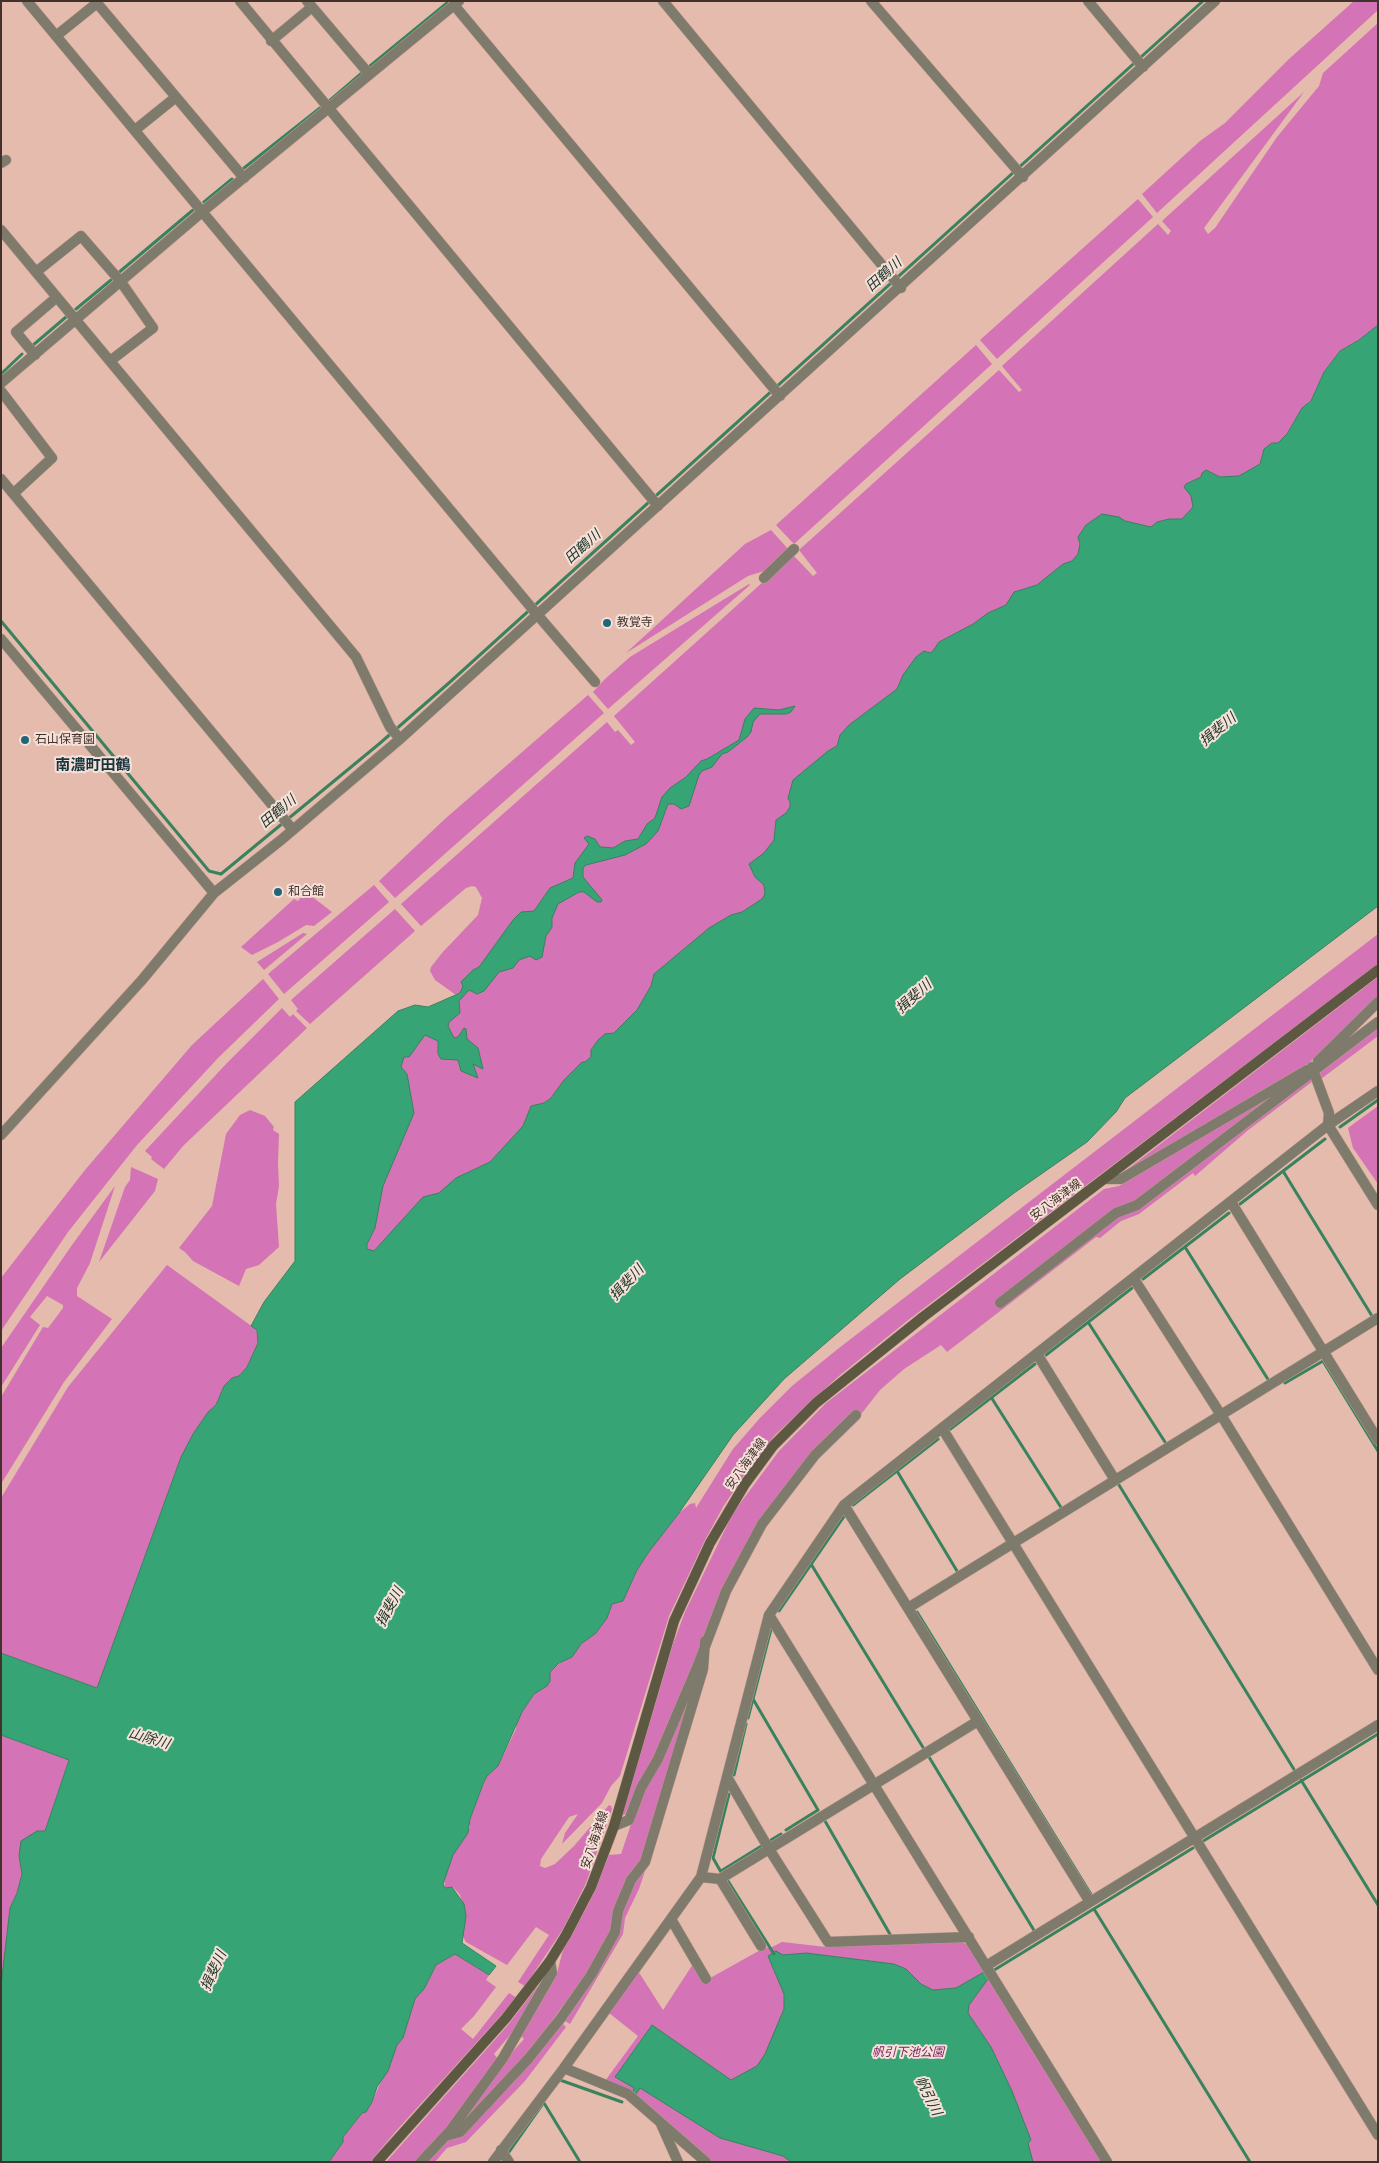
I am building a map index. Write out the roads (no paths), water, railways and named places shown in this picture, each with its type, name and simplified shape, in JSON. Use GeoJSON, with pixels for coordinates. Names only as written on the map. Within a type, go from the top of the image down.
{"type":"FeatureCollection","features":[{"type":"Feature","properties":{"kind":"main road","name":"安八海津線"},"geometry":{"type":"LineString","coordinates":[[377,2162],[506,2018],[550,1961],[566,1935],[591,1887],[614,1826],[674,1621],[710,1543],[745,1484],[773,1446],[816,1404],[923,1317],[1378,970]]}},
{"type":"Feature","properties":{"kind":"street"},"geometry":{"type":"LineString","coordinates":[[27,1],[536,614],[595,682]]}},
{"type":"Feature","properties":{"kind":"street"},"geometry":{"type":"LineString","coordinates":[[240,1],[271,41],[658,505]]}},
{"type":"Feature","properties":{"kind":"street"},"geometry":{"type":"LineString","coordinates":[[663,1],[900,286]]}},
{"type":"Feature","properties":{"kind":"street"},"geometry":{"type":"LineString","coordinates":[[871,1],[1022,176]]}},
{"type":"Feature","properties":{"kind":"street"},"geometry":{"type":"LineString","coordinates":[[1088,1],[1142,66]]}},
{"type":"Feature","properties":{"kind":"street"},"geometry":{"type":"LineString","coordinates":[[1,1134],[142,980],[214,893],[400,738],[778,394],[1215,1]]}},
{"type":"Feature","properties":{"kind":"street"},"geometry":{"type":"LineString","coordinates":[[56,36],[97,3],[244,178]]}},
{"type":"Feature","properties":{"kind":"street"},"geometry":{"type":"LineString","coordinates":[[1,383],[202,212],[456,3],[778,394]]}},
{"type":"Feature","properties":{"kind":"street"},"geometry":{"type":"LineString","coordinates":[[271,41],[310,4],[369,74]]}},
{"type":"Feature","properties":{"kind":"street"},"geometry":{"type":"LineString","coordinates":[[135,130],[176,97]]}},
{"type":"Feature","properties":{"kind":"street"},"geometry":{"type":"LineString","coordinates":[[1,230],[356,657],[390,727],[400,738]]}},
{"type":"Feature","properties":{"kind":"street"},"geometry":{"type":"LineString","coordinates":[[36,272],[81,236],[121,282],[153,328],[110,361]]}},
{"type":"Feature","properties":{"kind":"street"},"geometry":{"type":"LineString","coordinates":[[35,355],[16,332],[57,298]]}},
{"type":"Feature","properties":{"kind":"street"},"geometry":{"type":"LineString","coordinates":[[1,391],[52,458],[14,493]]}},
{"type":"Feature","properties":{"kind":"street"},"geometry":{"type":"LineString","coordinates":[[1,479],[292,829]]}},
{"type":"Feature","properties":{"kind":"street"},"geometry":{"type":"LineString","coordinates":[[764,578],[794,549]]}},
{"type":"Feature","properties":{"kind":"street"},"geometry":{"type":"LineString","coordinates":[[1,638],[214,893]]}},
{"type":"Feature","properties":{"kind":"street"},"geometry":{"type":"LineString","coordinates":[[1105,1179],[1121,1179],[1313,1069],[1378,1002]]}},
{"type":"Feature","properties":{"kind":"street"},"geometry":{"type":"LineString","coordinates":[[1000,1302],[1116,1213],[1138,1205],[1313,1069],[1378,1022]]}},
{"type":"Feature","properties":{"kind":"street"},"geometry":{"type":"LineString","coordinates":[[1313,1069],[1329,1113],[1328,1125],[1378,1205]]}},
{"type":"Feature","properties":{"kind":"street"},"geometry":{"type":"LineString","coordinates":[[493,2162],[564,2068],[701,1877],[769,1615],[844,1505],[1328,1125],[1378,1091]]}},
{"type":"Feature","properties":{"kind":"street"},"geometry":{"type":"LineString","coordinates":[[1231,1202],[1378,1440]]}},
{"type":"Feature","properties":{"kind":"street"},"geometry":{"type":"LineString","coordinates":[[1134,1279],[1378,1670]]}},
{"type":"Feature","properties":{"kind":"street"},"geometry":{"type":"LineString","coordinates":[[908,1608],[1378,1318]]}},
{"type":"Feature","properties":{"kind":"street"},"geometry":{"type":"LineString","coordinates":[[1037,1354],[1115,1480]]}},
{"type":"Feature","properties":{"kind":"street"},"geometry":{"type":"LineString","coordinates":[[614,1826],[629,1820],[641,1788],[658,1758],[698,1665],[705,1642],[726,1591],[762,1524],[815,1455],[856,1415]]}},
{"type":"Feature","properties":{"kind":"street"},"geometry":{"type":"LineString","coordinates":[[942,1428],[1378,2135]]}},
{"type":"Feature","properties":{"kind":"street"},"geometry":{"type":"LineString","coordinates":[[844,1505],[1090,1902]]}},
{"type":"Feature","properties":{"kind":"street"},"geometry":{"type":"LineString","coordinates":[[769,1615],[1107,2162]]}},
{"type":"Feature","properties":{"kind":"street"},"geometry":{"type":"LineString","coordinates":[[446,2136],[460,2132],[529,2058],[561,2018],[591,1975],[615,1932],[618,1911],[627,1888],[645,1862],[648,1853],[703,1669],[705,1642]]}},
{"type":"Feature","properties":{"kind":"street"},"geometry":{"type":"LineString","coordinates":[[701,1877],[720,1879],[978,1721]]}},
{"type":"Feature","properties":{"kind":"street"},"geometry":{"type":"LineString","coordinates":[[989,1971],[1090,1902],[1378,1725]]}},
{"type":"Feature","properties":{"kind":"street"},"geometry":{"type":"LineString","coordinates":[[726,1777],[828,1942],[968,1938]]}},
{"type":"Feature","properties":{"kind":"street"},"geometry":{"type":"LineString","coordinates":[[720,1879],[761,1946]]}},
{"type":"Feature","properties":{"kind":"street"},"geometry":{"type":"LineString","coordinates":[[671,1919],[706,1979]]}},
{"type":"Feature","properties":{"kind":"street"},"geometry":{"type":"LineString","coordinates":[[422,2162],[446,2136],[503,2058],[552,1973],[550,1961]]}},
{"type":"Feature","properties":{"kind":"street"},"geometry":{"type":"LineString","coordinates":[[564,2068],[628,2094],[659,2119],[706,2162]]}},
{"type":"Feature","properties":{"kind":"street"},"geometry":{"type":"LineString","coordinates":[[659,2119],[678,2162]]}},
{"type":"Feature","properties":{"kind":"street"},"geometry":{"type":"LineString","coordinates":[[501,2150],[509,2162]]}},
{"type":"Feature","properties":{"kind":"water"},"geometry":{"type":"Polygon","coordinates":[[[1378,325],[1378,906],[1125,1098],[1116,1112],[1087,1142],[1014,1193],[900,1279],[784,1379],[733,1435],[679,1513],[648,1553],[637,1570],[623,1601],[612,1604],[607,1618],[596,1633],[581,1644],[572,1657],[559,1663],[550,1672],[550,1681],[547,1686],[534,1694],[522,1712],[498,1766],[487,1776],[484,1782],[470,1819],[468,1833],[453,1855],[443,1884],[445,1888],[452,1887],[464,1904],[466,1916],[462,1943],[496,1966],[489,1975],[455,1954],[436,1965],[424,1989],[415,1999],[403,2038],[397,2045],[388,2071],[377,2087],[372,2102],[366,2112],[362,2113],[343,2137],[343,2142],[329,2162],[1,2162],[1,1985],[10,1908],[17,1893],[22,1874],[19,1856],[21,1841],[37,1831],[45,1831],[69,1760],[1,1735],[1,1653],[97,1688],[181,1457],[193,1434],[208,1412],[216,1405],[224,1386],[232,1378],[239,1376],[247,1367],[258,1343],[257,1330],[251,1326],[264,1302],[295,1261],[295,1102],[398,1011],[415,1005],[428,1007],[460,993],[463,986],[461,982],[473,970],[479,967],[513,920],[521,912],[534,911],[550,888],[573,878],[575,863],[589,844],[584,838],[587,836],[595,839],[600,847],[613,848],[625,841],[638,839],[647,824],[655,818],[662,797],[670,788],[686,777],[701,761],[739,740],[745,719],[754,708],[779,710],[795,706],[791,712],[786,714],[760,714],[753,722],[751,732],[747,737],[728,752],[722,754],[712,767],[702,771],[689,806],[681,809],[674,804],[668,804],[658,831],[646,844],[625,855],[586,865],[583,868],[583,877],[602,900],[597,902],[584,892],[579,892],[558,904],[552,918],[552,927],[546,936],[542,957],[536,960],[530,956],[519,960],[513,968],[499,972],[484,991],[477,994],[469,990],[459,1001],[460,1013],[449,1022],[448,1026],[454,1038],[458,1037],[464,1028],[466,1029],[467,1039],[478,1048],[483,1069],[473,1064],[478,1078],[461,1071],[458,1060],[441,1059],[438,1054],[438,1041],[425,1035],[409,1057],[404,1057],[401,1067],[407,1074],[414,1113],[383,1186],[375,1228],[367,1244],[367,1249],[374,1251],[423,1197],[439,1193],[456,1178],[490,1162],[523,1126],[531,1106],[544,1103],[551,1098],[564,1080],[582,1062],[591,1057],[591,1050],[598,1040],[605,1034],[614,1033],[637,1010],[651,986],[654,974],[709,928],[731,915],[742,912],[762,899],[765,894],[764,885],[755,877],[749,864],[764,853],[774,840],[776,820],[786,813],[790,807],[788,798],[793,780],[828,751],[837,746],[840,735],[849,725],[897,689],[903,675],[916,657],[924,651],[930,653],[939,642],[973,624],[988,613],[1006,605],[1014,592],[1037,585],[1063,564],[1072,561],[1078,554],[1080,544],[1078,537],[1086,525],[1102,514],[1151,527],[1157,522],[1169,519],[1182,519],[1193,507],[1191,496],[1184,487],[1186,484],[1201,477],[1202,473],[1206,470],[1220,477],[1239,476],[1260,464],[1264,449],[1272,443],[1278,443],[1287,434],[1302,408],[1311,401],[1324,372],[1340,351],[1359,340],[1378,325]]]}},
{"type":"Feature","properties":{"kind":"water","name":"帆引下池公園"},"geometry":{"type":"Polygon","coordinates":[[[776,1951],[783,1955],[806,1953],[894,1964],[906,1969],[921,1984],[933,1990],[956,1988],[984,1972],[988,1979],[969,2005],[968,2013],[991,2047],[1012,2091],[1031,2140],[1028,2143],[1033,2162],[791,2162],[783,2156],[720,2138],[640,2088],[636,2094],[633,2091],[634,2088],[615,2077],[652,2025],[731,2080],[757,2066],[765,2054],[784,2009],[784,1994],[768,1956],[776,1951]]]}},
{"type":"Feature","properties":{"kind":"waterway","name":"田鶴川"},"geometry":{"type":"LineString","coordinates":[[1,621],[209,871],[221,874],[379,744],[450,682],[1203,1]]}},
{"type":"Feature","properties":{"kind":"waterway"},"geometry":{"type":"LineString","coordinates":[[370,66],[447,3]]}},
{"type":"Feature","properties":{"kind":"waterway"},"geometry":{"type":"LineString","coordinates":[[328,102],[363,72]]}},
{"type":"Feature","properties":{"kind":"waterway"},"geometry":{"type":"LineString","coordinates":[[244,168],[320,108]]}},
{"type":"Feature","properties":{"kind":"waterway"},"geometry":{"type":"LineString","coordinates":[[204,202],[232,179]]}},
{"type":"Feature","properties":{"kind":"waterway"},"geometry":{"type":"LineString","coordinates":[[117,274],[193,210]]}},
{"type":"Feature","properties":{"kind":"waterway"},"geometry":{"type":"LineString","coordinates":[[76,309],[111,280]]}},
{"type":"Feature","properties":{"kind":"waterway"},"geometry":{"type":"LineString","coordinates":[[32,346],[66,317]]}},
{"type":"Feature","properties":{"kind":"waterway"},"geometry":{"type":"LineString","coordinates":[[1,374],[22,354]]}},
{"type":"Feature","properties":{"kind":"waterway"},"geometry":{"type":"LineString","coordinates":[[1340,1127],[1378,1100]]}},
{"type":"Feature","properties":{"kind":"waterway"},"geometry":{"type":"LineString","coordinates":[[1240,1204],[1325,1139]]}},
{"type":"Feature","properties":{"kind":"waterway"},"geometry":{"type":"LineString","coordinates":[[1283,1171],[1372,1316]]}},
{"type":"Feature","properties":{"kind":"waterway"},"geometry":{"type":"LineString","coordinates":[[1143,1279],[1229,1213]]}},
{"type":"Feature","properties":{"kind":"waterway"},"geometry":{"type":"LineString","coordinates":[[1185,1247],[1269,1381]]}},
{"type":"Feature","properties":{"kind":"waterway"},"geometry":{"type":"LineString","coordinates":[[1046,1355],[1132,1288]]}},
{"type":"Feature","properties":{"kind":"waterway"},"geometry":{"type":"LineString","coordinates":[[1088,1322],[1165,1442]]}},
{"type":"Feature","properties":{"kind":"waterway"},"geometry":{"type":"LineString","coordinates":[[1285,1383],[1323,1361],[1378,1451]]}},
{"type":"Feature","properties":{"kind":"waterway"},"geometry":{"type":"LineString","coordinates":[[949,1430],[1035,1364]]}},
{"type":"Feature","properties":{"kind":"waterway"},"geometry":{"type":"LineString","coordinates":[[991,1397],[1062,1509],[1064,1508]]}},
{"type":"Feature","properties":{"kind":"waterway"},"geometry":{"type":"LineString","coordinates":[[853,1505],[938,1439]]}},
{"type":"Feature","properties":{"kind":"waterway"},"geometry":{"type":"LineString","coordinates":[[897,1471],[957,1571]]}},
{"type":"Feature","properties":{"kind":"waterway"},"geometry":{"type":"LineString","coordinates":[[1119,1485],[1295,1771]]}},
{"type":"Feature","properties":{"kind":"waterway"},"geometry":{"type":"LineString","coordinates":[[779,1611],[845,1515]]}},
{"type":"Feature","properties":{"kind":"waterway"},"geometry":{"type":"LineString","coordinates":[[811,1564],[924,1749]]}},
{"type":"Feature","properties":{"kind":"waterway"},"geometry":{"type":"LineString","coordinates":[[917,1612],[1092,1896]]}},
{"type":"Feature","properties":{"kind":"waterway"},"geometry":{"type":"LineString","coordinates":[[748,1718],[771,1629]]}},
{"type":"Feature","properties":{"kind":"waterway"},"geometry":{"type":"LineString","coordinates":[[753,1699],[818,1810],[786,1830]]}},
{"type":"Feature","properties":{"kind":"waterway"},"geometry":{"type":"LineString","coordinates":[[734,1775],[746,1724]]}},
{"type":"Feature","properties":{"kind":"waterway"},"geometry":{"type":"LineString","coordinates":[[1200,1843],[1378,1734]]}},
{"type":"Feature","properties":{"kind":"waterway"},"geometry":{"type":"LineString","coordinates":[[929,1757],[1035,1932]]}},
{"type":"Feature","properties":{"kind":"waterway"},"geometry":{"type":"LineString","coordinates":[[1301,1780],[1378,1905]]}},
{"type":"Feature","properties":{"kind":"waterway"},"geometry":{"type":"LineString","coordinates":[[721,1872],[713,1858],[729,1794]]}},
{"type":"Feature","properties":{"kind":"waterway"},"geometry":{"type":"LineString","coordinates":[[825,1821],[891,1936]]}},
{"type":"Feature","properties":{"kind":"waterway"},"geometry":{"type":"LineString","coordinates":[[771,1840],[781,1834]]}},
{"type":"Feature","properties":{"kind":"waterway"},"geometry":{"type":"LineString","coordinates":[[721,1871],[763,1845]]}},
{"type":"Feature","properties":{"kind":"waterway"},"geometry":{"type":"LineString","coordinates":[[991,1972],[1193,1848]]}},
{"type":"Feature","properties":{"kind":"waterway"},"geometry":{"type":"LineString","coordinates":[[728,1881],[774,1954]]}},
{"type":"Feature","properties":{"kind":"waterway"},"geometry":{"type":"LineString","coordinates":[[1094,1909],[1250,2162]]}},
{"type":"Feature","properties":{"kind":"waterway"},"geometry":{"type":"LineString","coordinates":[[559,2081],[622,2102]]}},
{"type":"Feature","properties":{"kind":"waterway"},"geometry":{"type":"LineString","coordinates":[[544,2103],[580,2162]]}},
{"type":"Feature","properties":{"kind":"waterway"},"geometry":{"type":"LineString","coordinates":[[509,2152],[542,2105]]}},
{"type":"Feature","properties":{"kind":"place","name":"教覚寺"},"geometry":{"type":"Point","coordinates":[607,623]}},
{"type":"Feature","properties":{"kind":"place","name":"石山保育園"},"geometry":{"type":"Point","coordinates":[25,740]}},
{"type":"Feature","properties":{"kind":"place","name":"和合館"},"geometry":{"type":"Point","coordinates":[278,892]}},
{"type":"Feature","properties":{"kind":"district","name":"南濃町田鶴"},"geometry":{"type":"Point","coordinates":[93,766]}},
{"type":"Feature","properties":{"kind":"water label","name":"揖斐川"},"geometry":{"type":"Point","coordinates":[1218,730]}},
{"type":"Feature","properties":{"kind":"water label","name":"揖斐川"},"geometry":{"type":"Point","coordinates":[914,997]}},
{"type":"Feature","properties":{"kind":"water label","name":"揖斐川"},"geometry":{"type":"Point","coordinates":[627,1283]}},
{"type":"Feature","properties":{"kind":"water label","name":"揖斐川"},"geometry":{"type":"Point","coordinates":[390,1607]}},
{"type":"Feature","properties":{"kind":"water label","name":"山除川"},"geometry":{"type":"Point","coordinates":[149,1739]}},
{"type":"Feature","properties":{"kind":"water label","name":"揖斐川"},"geometry":{"type":"Point","coordinates":[214,1971]}},
{"type":"Feature","properties":{"kind":"water label","name":"帆引川"},"geometry":{"type":"Point","coordinates":[928,2096]}}]}
